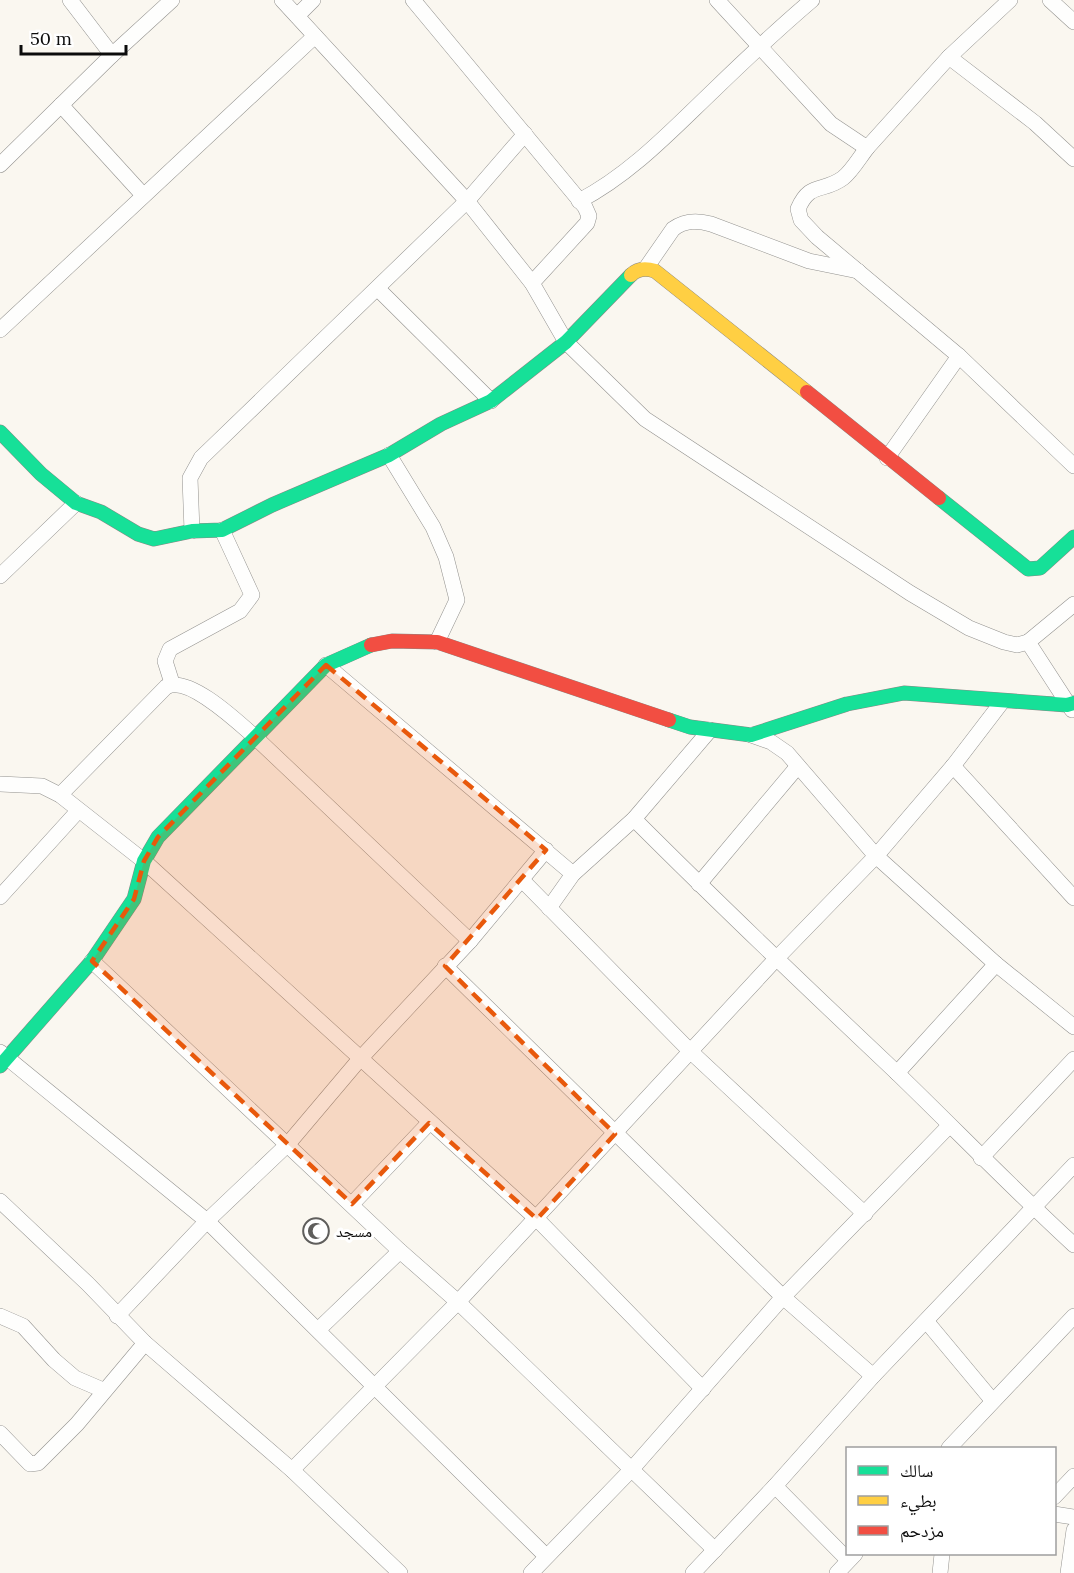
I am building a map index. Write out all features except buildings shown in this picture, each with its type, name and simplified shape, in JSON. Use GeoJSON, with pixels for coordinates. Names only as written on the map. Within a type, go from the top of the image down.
{"type":"FeatureCollection","features":[{"type":"Feature","properties":{"kind":"street"},"geometry":{"type":"LineString","coordinates":[[70,0],[112,55]]}},
{"type":"Feature","properties":{"kind":"street"},"geometry":{"type":"LineString","coordinates":[[0,165],[112,55],[172,0]]}},
{"type":"Feature","properties":{"kind":"street"},"geometry":{"type":"LineString","coordinates":[[282,0],[467,201],[531,284],[566,342],[645,419],[910,593],[986,635],[1017,645],[1028,642],[1074,604]]}},
{"type":"Feature","properties":{"kind":"street"},"geometry":{"type":"LineString","coordinates":[[297,16],[313,0]]}},
{"type":"Feature","properties":{"kind":"street"},"geometry":{"type":"LineString","coordinates":[[413,0],[525,134],[589,216],[587,223],[531,284]]}},
{"type":"Feature","properties":{"kind":"street"},"geometry":{"type":"LineString","coordinates":[[717,0],[831,124],[867,148]]}},
{"type":"Feature","properties":{"kind":"street"},"geometry":{"type":"LineString","coordinates":[[579,201],[600,190],[657,143],[760,45],[812,0]]}},
{"type":"Feature","properties":{"kind":"street"},"geometry":{"type":"LineString","coordinates":[[1010,0],[949,57],[867,148],[844,178],[804,195],[798,209],[801,220],[817,237],[959,356],[1074,466]]}},
{"type":"Feature","properties":{"kind":"street"},"geometry":{"type":"LineString","coordinates":[[1050,0],[1074,22]]}},
{"type":"Feature","properties":{"kind":"street"},"geometry":{"type":"LineString","coordinates":[[0,330],[315,36]]}},
{"type":"Feature","properties":{"kind":"street"},"geometry":{"type":"LineString","coordinates":[[949,57],[1035,123],[1074,159]]}},
{"type":"Feature","properties":{"kind":"street"},"geometry":{"type":"LineString","coordinates":[[61,105],[143,195]]}},
{"type":"Feature","properties":{"kind":"street"},"geometry":{"type":"LineString","coordinates":[[192,531],[190,478],[201,458],[467,201],[525,134]]}},
{"type":"Feature","properties":{"kind":"street"},"geometry":{"type":"LineString","coordinates":[[1,435],[41,474],[76,503],[101,512],[138,534],[154,539],[192,531],[222,530],[272,505],[389,454],[441,424],[491,401],[566,342],[635,272],[646,268],[673,229],[679,225],[695,221],[711,224],[808,261],[858,271]]}},
{"type":"Feature","properties":{"kind":"street"},"geometry":{"type":"LineString","coordinates":[[646,268],[656,271],[1028,569],[1040,568],[1074,537]]}},
{"type":"Feature","properties":{"kind":"street"},"geometry":{"type":"LineString","coordinates":[[378,289],[491,401]]}},
{"type":"Feature","properties":{"kind":"street"},"geometry":{"type":"LineString","coordinates":[[887,458],[959,356]]}},
{"type":"Feature","properties":{"kind":"street"},"geometry":{"type":"LineString","coordinates":[[389,454],[433,527],[446,557],[457,600],[437,642]]}},
{"type":"Feature","properties":{"kind":"street"},"geometry":{"type":"LineString","coordinates":[[0,576],[76,503]]}},
{"type":"Feature","properties":{"kind":"street"},"geometry":{"type":"LineString","coordinates":[[172,683],[165,661],[170,649],[240,611],[252,595],[222,530]]}},
{"type":"Feature","properties":{"kind":"street"},"geometry":{"type":"LineString","coordinates":[[546,1556],[319,1329],[207,1221],[3,1058],[92,961],[134,899],[144,861],[158,837],[326,665],[350,650],[394,639],[437,642],[690,727],[751,735],[771,741],[798,766],[876,856],[996,964],[1074,1027]]}},
{"type":"Feature","properties":{"kind":"street"},"geometry":{"type":"LineString","coordinates":[[1028,642],[1072,707]]}},
{"type":"Feature","properties":{"kind":"street"},"geometry":{"type":"LineString","coordinates":[[326,665],[573,874]]}},
{"type":"Feature","properties":{"kind":"street"},"geometry":{"type":"LineString","coordinates":[[172,683],[181,684],[220,707],[256,738],[470,941]]}},
{"type":"Feature","properties":{"kind":"street"},"geometry":{"type":"LineString","coordinates":[[60,795],[172,683]]}},
{"type":"Feature","properties":{"kind":"street"},"geometry":{"type":"LineString","coordinates":[[751,735],[847,704],[904,693],[934,693],[1002,702],[1072,707]]}},
{"type":"Feature","properties":{"kind":"street"},"geometry":{"type":"LineString","coordinates":[[292,1470],[537,1219],[690,1051],[876,856],[953,766],[1002,702]]}},
{"type":"Feature","properties":{"kind":"street"},"geometry":{"type":"LineString","coordinates":[[549,908],[573,874],[634,819],[710,730]]}},
{"type":"Feature","properties":{"kind":"street"},"geometry":{"type":"LineString","coordinates":[[699,884],[798,766]]}},
{"type":"Feature","properties":{"kind":"street"},"geometry":{"type":"LineString","coordinates":[[953,766],[1074,898]]}},
{"type":"Feature","properties":{"kind":"street"},"geometry":{"type":"LineString","coordinates":[[0,784],[42,786],[60,795],[144,861],[359,1060],[537,1219],[703,1389]]}},
{"type":"Feature","properties":{"kind":"street"},"geometry":{"type":"LineString","coordinates":[[0,897],[78,811]]}},
{"type":"Feature","properties":{"kind":"street"},"geometry":{"type":"LineString","coordinates":[[634,819],[775,960],[897,1073],[981,1158],[1074,1245]]}},
{"type":"Feature","properties":{"kind":"street"},"geometry":{"type":"LineString","coordinates":[[117,1316],[207,1221],[288,1144],[359,1060],[470,941],[546,850]]}},
{"type":"Feature","properties":{"kind":"street"},"geometry":{"type":"LineString","coordinates":[[522,880],[690,1051],[865,1214]]}},
{"type":"Feature","properties":{"kind":"street"},"geometry":{"type":"LineString","coordinates":[[92,961],[400,1251],[458,1302],[716,1550]]}},
{"type":"Feature","properties":{"kind":"street"},"geometry":{"type":"LineString","coordinates":[[897,1073],[996,964]]}},
{"type":"Feature","properties":{"kind":"street"},"geometry":{"type":"LineString","coordinates":[[445,966],[783,1297],[873,1376]]}},
{"type":"Feature","properties":{"kind":"street"},"geometry":{"type":"LineString","coordinates":[[981,1158],[1074,1059]]}},
{"type":"Feature","properties":{"kind":"street"},"geometry":{"type":"LineString","coordinates":[[352,1204],[429,1123]]}},
{"type":"Feature","properties":{"kind":"street"},"geometry":{"type":"LineString","coordinates":[[531,1573],[631,1470],[783,1297],[949,1126]]}},
{"type":"Feature","properties":{"kind":"street"},"geometry":{"type":"LineString","coordinates":[[693,1573],[775,1486],[873,1376],[927,1322],[1074,1165]]}},
{"type":"Feature","properties":{"kind":"street"},"geometry":{"type":"LineString","coordinates":[[0,1201],[88,1284],[145,1343],[292,1470],[400,1573]]}},
{"type":"Feature","properties":{"kind":"street"},"geometry":{"type":"LineString","coordinates":[[319,1329],[400,1251]]}},
{"type":"Feature","properties":{"kind":"street"},"geometry":{"type":"LineString","coordinates":[[0,1316],[23,1326],[54,1360],[75,1378],[103,1390]]}},
{"type":"Feature","properties":{"kind":"street"},"geometry":{"type":"LineString","coordinates":[[951,1447],[1074,1316]]}},
{"type":"Feature","properties":{"kind":"street"},"geometry":{"type":"LineString","coordinates":[[927,1322],[992,1401]]}},
{"type":"Feature","properties":{"kind":"street"},"geometry":{"type":"LineString","coordinates":[[0,1433],[30,1464],[38,1463],[77,1424],[103,1390],[145,1343]]}},
{"type":"Feature","properties":{"kind":"street"},"geometry":{"type":"LineString","coordinates":[[1056,1495],[1074,1476]]}},
{"type":"Feature","properties":{"kind":"street"},"geometry":{"type":"LineString","coordinates":[[775,1486],[846,1552]]}},
{"type":"Feature","properties":{"kind":"street"},"geometry":{"type":"LineString","coordinates":[[1056,1514],[1074,1517]]}},
{"type":"Feature","properties":{"kind":"street"},"geometry":{"type":"LineString","coordinates":[[1068,1573],[1074,1530]]}},
{"type":"Feature","properties":{"kind":"street"},"geometry":{"type":"LineString","coordinates":[[940,1573],[942,1555]]}},
{"type":"Feature","properties":{"kind":"street"},"geometry":{"type":"LineString","coordinates":[[837,1573],[851,1557]]}},
{"type":"Feature","properties":{"kind":"highlighted area"},"geometry":{"type":"Polygon","coordinates":[[[326,665],[546,850],[445,966],[615,1134],[537,1219],[429,1123],[352,1204],[92,961],[134,899],[144,861],[158,837],[326,665]]]}},
{"type":"Feature","properties":{"kind":"traffic: fast"},"geometry":{"type":"LineString","coordinates":[[0,432],[41,474],[76,503],[101,512],[138,534],[154,539],[192,531],[222,530],[272,505],[389,455],[441,424],[491,401],[566,342],[631,275]]}},
{"type":"Feature","properties":{"kind":"traffic: fast"},"geometry":{"type":"LineString","coordinates":[[939,498],[1028,569],[1040,568],[1074,537]]}},
{"type":"Feature","properties":{"kind":"traffic: fast"},"geometry":{"type":"LineString","coordinates":[[0,1066],[92,961],[134,899],[144,861],[158,837],[326,665],[371,645]]}},
{"type":"Feature","properties":{"kind":"traffic: fast"},"geometry":{"type":"LineString","coordinates":[[669,720],[690,727],[751,735],[847,704],[904,693],[1067,705],[1074,703]]}},
{"type":"Feature","properties":{"kind":"traffic: slow"},"geometry":{"type":"LineString","coordinates":[[631,275],[642,269],[655,271],[807,392]]}},
{"type":"Feature","properties":{"kind":"traffic: jam"},"geometry":{"type":"LineString","coordinates":[[807,392],[939,498]]}},
{"type":"Feature","properties":{"kind":"traffic: jam"},"geometry":{"type":"LineString","coordinates":[[371,645],[392,641],[437,642],[669,720]]}},
{"type":"Feature","properties":{"kind":"place","name":"مسجد"},"geometry":{"type":"Point","coordinates":[316,1231]}}]}
